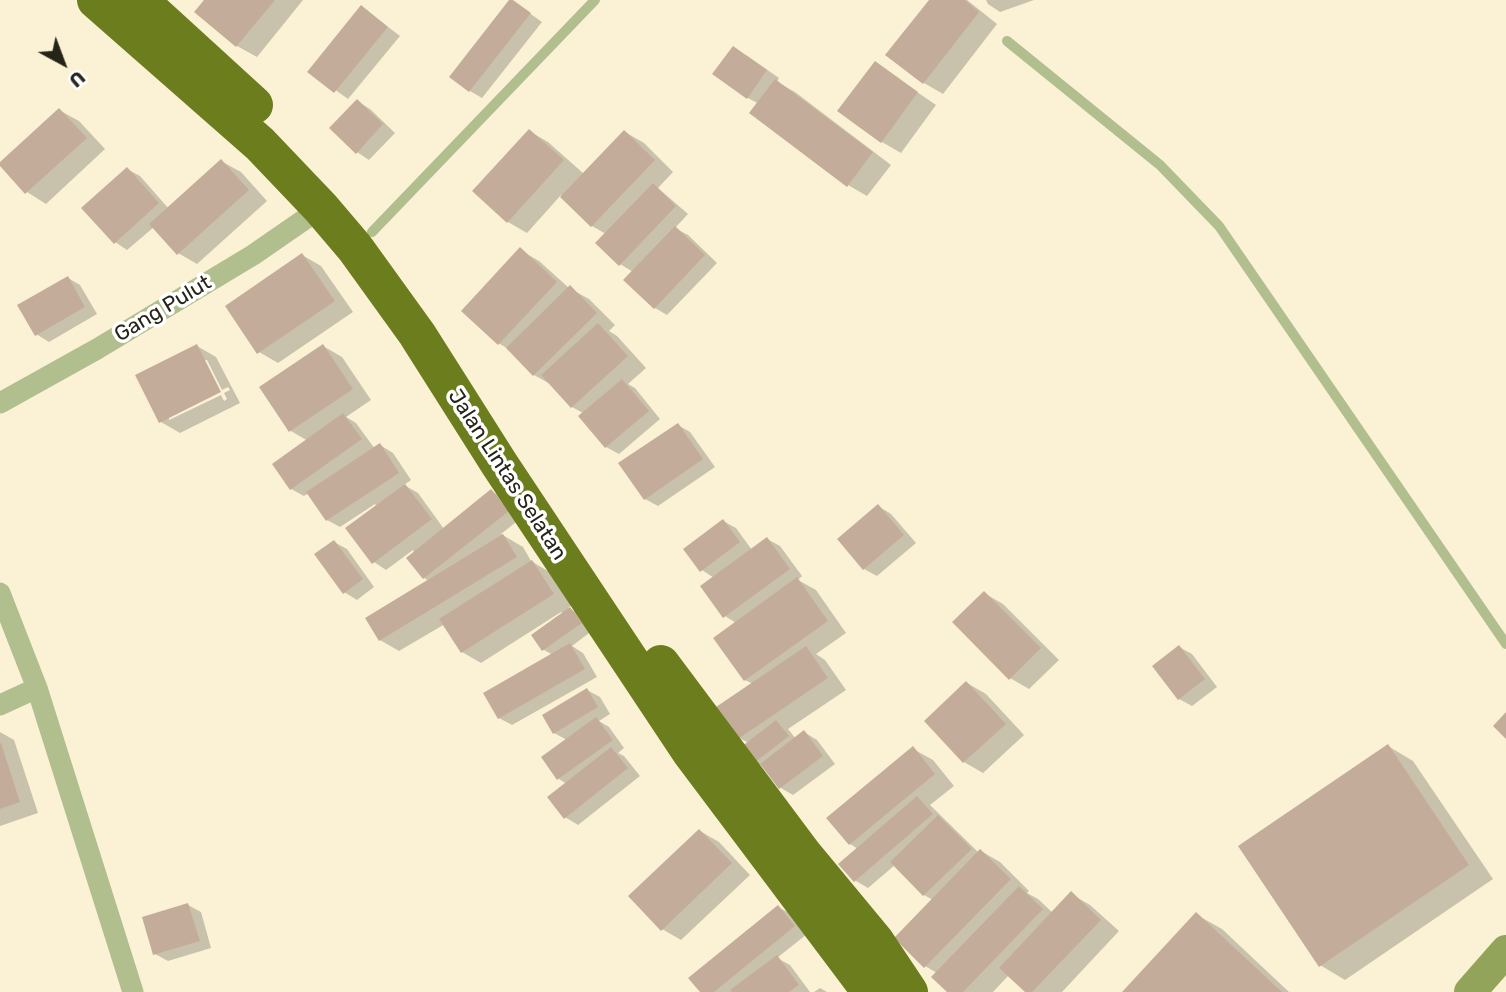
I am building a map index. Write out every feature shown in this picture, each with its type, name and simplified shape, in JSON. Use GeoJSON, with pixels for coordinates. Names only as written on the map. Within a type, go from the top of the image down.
{"type":"FeatureCollection","features":[{"type":"Feature","properties":{"kind":"highway","name":"Jalan Lintas Selatan"},"geometry":{"type":"LineString","coordinates":[[96,0],[142,15],[275,124],[338,188],[433,318],[648,668],[690,751],[871,992]]}},
{"type":"Feature","properties":{"kind":"highway","name":"Jalan Lintas Selatan"},"geometry":{"type":"LineString","coordinates":[[142,15],[355,248],[648,668],[875,941],[909,992]]}},
{"type":"Feature","properties":{"kind":"street","name":"Gang Pulut"},"geometry":{"type":"LineString","coordinates":[[0,403],[97,349],[231,268],[321,208]]}},
{"type":"Feature","properties":{"kind":"street"},"geometry":{"type":"LineString","coordinates":[[0,593],[37,688],[133,992]]}},
{"type":"Feature","properties":{"kind":"street"},"geometry":{"type":"LineString","coordinates":[[0,705],[37,688]]}},
{"type":"Feature","properties":{"kind":"street"},"geometry":{"type":"LineString","coordinates":[[1470,992],[1506,951]]}},
{"type":"Feature","properties":{"kind":"lane"},"geometry":{"type":"LineString","coordinates":[[372,232],[595,0]]}},
{"type":"Feature","properties":{"kind":"lane"},"geometry":{"type":"LineString","coordinates":[[1007,41],[1160,165],[1219,226],[1506,645]]}},
{"type":"Feature","properties":{"kind":"building"},"geometry":{"type":"Polygon","coordinates":[[[204,0],[275,0],[236,47],[194,12],[204,0]]]}},
{"type":"Feature","properties":{"kind":"building"},"geometry":{"type":"Polygon","coordinates":[[[509,0],[531,13],[469,92],[449,77],[509,0]]]}},
{"type":"Feature","properties":{"kind":"building"},"geometry":{"type":"Polygon","coordinates":[[[929,0],[965,0],[979,12],[923,84],[885,55],[929,0]]]}},
{"type":"Feature","properties":{"kind":"building"},"geometry":{"type":"Polygon","coordinates":[[[361,5],[388,27],[334,93],[307,72],[361,5]]]}},
{"type":"Feature","properties":{"kind":"building"},"geometry":{"type":"Polygon","coordinates":[[[733,46],[767,70],[747,99],[712,74],[733,46]]]}},
{"type":"Feature","properties":{"kind":"building"},"geometry":{"type":"Polygon","coordinates":[[[875,61],[918,92],[881,143],[837,111],[875,61]]]}},
{"type":"Feature","properties":{"kind":"building"},"geometry":{"type":"Polygon","coordinates":[[[775,79],[873,152],[847,187],[749,113],[775,79]]]}},
{"type":"Feature","properties":{"kind":"building"},"geometry":{"type":"Polygon","coordinates":[[[357,99],[383,124],[356,154],[329,128],[357,99]]]}},
{"type":"Feature","properties":{"kind":"building"},"geometry":{"type":"Polygon","coordinates":[[[59,108],[87,138],[25,194],[0,166],[0,162],[59,108]]]}},
{"type":"Feature","properties":{"kind":"building"},"geometry":{"type":"Polygon","coordinates":[[[529,129],[564,160],[507,223],[472,191],[529,129]]]}},
{"type":"Feature","properties":{"kind":"building"},"geometry":{"type":"Polygon","coordinates":[[[624,130],[655,160],[591,227],[560,197],[624,130]]]}},
{"type":"Feature","properties":{"kind":"building"},"geometry":{"type":"Polygon","coordinates":[[[221,159],[249,190],[177,255],[149,224],[221,159]]]}},
{"type":"Feature","properties":{"kind":"building"},"geometry":{"type":"Polygon","coordinates":[[[127,167],[159,203],[114,244],[81,208],[127,167]]]}},
{"type":"Feature","properties":{"kind":"building"},"geometry":{"type":"Polygon","coordinates":[[[653,183],[676,206],[619,266],[595,243],[653,183]]]}},
{"type":"Feature","properties":{"kind":"building"},"geometry":{"type":"Polygon","coordinates":[[[675,226],[705,255],[654,309],[623,280],[675,226]]]}},
{"type":"Feature","properties":{"kind":"building"},"geometry":{"type":"Polygon","coordinates":[[[520,247],[557,282],[498,345],[461,311],[520,247]]]}},
{"type":"Feature","properties":{"kind":"building"},"geometry":{"type":"Polygon","coordinates":[[[302,253],[335,301],[257,354],[225,306],[302,253]]]}},
{"type":"Feature","properties":{"kind":"building"},"geometry":{"type":"Polygon","coordinates":[[[68,276],[85,307],[35,336],[17,305],[68,276]]]}},
{"type":"Feature","properties":{"kind":"building"},"geometry":{"type":"Polygon","coordinates":[[[570,285],[597,313],[533,376],[506,348],[570,285]]]}},
{"type":"Feature","properties":{"kind":"building"},"geometry":{"type":"Polygon","coordinates":[[[598,323],[628,356],[571,408],[541,375],[598,323]]]}},
{"type":"Feature","properties":{"kind":"building"},"geometry":{"type":"Polygon","coordinates":[[[197,344],[221,392],[159,423],[135,375],[197,344]]]}},
{"type":"Feature","properties":{"kind":"building"},"geometry":{"type":"Polygon","coordinates":[[[323,344],[353,389],[289,432],[259,387],[323,344]]]}},
{"type":"Feature","properties":{"kind":"building"},"geometry":{"type":"Polygon","coordinates":[[[622,379],[649,411],[605,448],[578,416],[622,379]]]}},
{"type":"Feature","properties":{"kind":"building"},"geometry":{"type":"Polygon","coordinates":[[[343,413],[362,439],[290,490],[272,464],[343,413]]]}},
{"type":"Feature","properties":{"kind":"building"},"geometry":{"type":"Polygon","coordinates":[[[678,423],[703,459],[644,500],[618,463],[678,423]]]}},
{"type":"Feature","properties":{"kind":"building"},"geometry":{"type":"Polygon","coordinates":[[[380,443],[399,473],[326,521],[306,492],[380,443]]]}},
{"type":"Feature","properties":{"kind":"building"},"geometry":{"type":"Polygon","coordinates":[[[405,484],[432,519],[372,564],[345,528],[405,484]]]}},
{"type":"Feature","properties":{"kind":"building"},"geometry":{"type":"Polygon","coordinates":[[[491,489],[509,511],[423,579],[406,558],[491,489]]]}},
{"type":"Feature","properties":{"kind":"building"},"geometry":{"type":"Polygon","coordinates":[[[878,504],[904,535],[863,570],[837,539],[878,504]]]}},
{"type":"Feature","properties":{"kind":"building"},"geometry":{"type":"Polygon","coordinates":[[[723,519],[740,542],[700,572],[683,549],[723,519]]]}},
{"type":"Feature","properties":{"kind":"building"},"geometry":{"type":"Polygon","coordinates":[[[503,534],[517,557],[379,641],[365,618],[503,534]]]}},
{"type":"Feature","properties":{"kind":"building"},"geometry":{"type":"Polygon","coordinates":[[[767,537],[790,569],[723,618],[700,586],[767,537]]]}},
{"type":"Feature","properties":{"kind":"building"},"geometry":{"type":"Polygon","coordinates":[[[334,540],[363,579],[343,594],[314,554],[334,540]]]}},
{"type":"Feature","properties":{"kind":"building"},"geometry":{"type":"Polygon","coordinates":[[[532,560],[554,594],[461,653],[439,619],[532,560]]]}},
{"type":"Feature","properties":{"kind":"building"},"geometry":{"type":"Polygon","coordinates":[[[797,577],[828,621],[744,681],[713,638],[797,577]]]}},
{"type":"Feature","properties":{"kind":"building"},"geometry":{"type":"Polygon","coordinates":[[[984,591],[1041,648],[1009,680],[952,622],[984,591]]]}},
{"type":"Feature","properties":{"kind":"building"},"geometry":{"type":"Polygon","coordinates":[[[570,607],[582,623],[542,651],[531,635],[570,607]]]}},
{"type":"Feature","properties":{"kind":"building"},"geometry":{"type":"Polygon","coordinates":[[[570,643],[585,669],[498,719],[483,693],[570,643]]]}},
{"type":"Feature","properties":{"kind":"building"},"geometry":{"type":"Polygon","coordinates":[[[1179,645],[1205,679],[1178,700],[1152,666],[1179,645]]]}},
{"type":"Feature","properties":{"kind":"building"},"geometry":{"type":"Polygon","coordinates":[[[806,646],[828,678],[738,739],[716,707],[806,646]]]}},
{"type":"Feature","properties":{"kind":"building"},"geometry":{"type":"Polygon","coordinates":[[[966,681],[1006,724],[963,763],[924,721],[966,681]]]}},
{"type":"Feature","properties":{"kind":"building"},"geometry":{"type":"Polygon","coordinates":[[[587,688],[598,707],[553,734],[542,715],[587,688]]]}},
{"type":"Feature","properties":{"kind":"building"},"geometry":{"type":"Polygon","coordinates":[[[1506,712],[1506,739],[1493,726],[1506,712]]]}},
{"type":"Feature","properties":{"kind":"building"},"geometry":{"type":"Polygon","coordinates":[[[596,717],[613,740],[557,780],[541,757],[596,717]]]}},
{"type":"Feature","properties":{"kind":"building"},"geometry":{"type":"Polygon","coordinates":[[[776,720],[789,736],[754,763],[741,747],[776,720]]]}},
{"type":"Feature","properties":{"kind":"building"},"geometry":{"type":"Polygon","coordinates":[[[804,730],[823,756],[779,789],[760,764],[804,730]]]}},
{"type":"Feature","properties":{"kind":"building"},"geometry":{"type":"Polygon","coordinates":[[[0,744],[20,802],[0,809],[0,744]]]}},
{"type":"Feature","properties":{"kind":"building"},"geometry":{"type":"Polygon","coordinates":[[[1388,744],[1469,865],[1319,967],[1238,846],[1388,744]]]}},
{"type":"Feature","properties":{"kind":"building"},"geometry":{"type":"Polygon","coordinates":[[[913,746],[935,774],[849,845],[826,818],[913,746]]]}},
{"type":"Feature","properties":{"kind":"building"},"geometry":{"type":"Polygon","coordinates":[[[611,747],[628,768],[564,819],[547,797],[611,747]]]}},
{"type":"Feature","properties":{"kind":"building"},"geometry":{"type":"Polygon","coordinates":[[[917,796],[933,814],[854,882],[838,864],[917,796]]]}},
{"type":"Feature","properties":{"kind":"building"},"geometry":{"type":"Polygon","coordinates":[[[938,815],[972,849],[923,896],[890,862],[938,815]]]}},
{"type":"Feature","properties":{"kind":"building"},"geometry":{"type":"Polygon","coordinates":[[[699,829],[732,863],[661,931],[628,896],[699,829]]]}},
{"type":"Feature","properties":{"kind":"building"},"geometry":{"type":"Polygon","coordinates":[[[980,849],[1011,879],[924,968],[894,938],[980,849]]]}},
{"type":"Feature","properties":{"kind":"building"},"geometry":{"type":"Polygon","coordinates":[[[1019,886],[1043,909],[963,992],[947,992],[931,977],[1019,886]]]}},
{"type":"Feature","properties":{"kind":"building"},"geometry":{"type":"Polygon","coordinates":[[[1071,891],[1101,920],[1032,992],[1025,992],[999,968],[1071,891]]]}},
{"type":"Feature","properties":{"kind":"building"},"geometry":{"type":"Polygon","coordinates":[[[188,903],[200,941],[153,955],[142,917],[188,903]]]}},
{"type":"Feature","properties":{"kind":"building"},"geometry":{"type":"Polygon","coordinates":[[[778,905],[795,926],[714,992],[700,992],[688,978],[778,905]]]}},
{"type":"Feature","properties":{"kind":"building"},"geometry":{"type":"Polygon","coordinates":[[[1196,912],[1282,992],[1122,992],[1196,912]]]}},
{"type":"Feature","properties":{"kind":"building"},"geometry":{"type":"Polygon","coordinates":[[[777,955],[799,985],[789,992],[730,990],[777,955]]]}}]}
